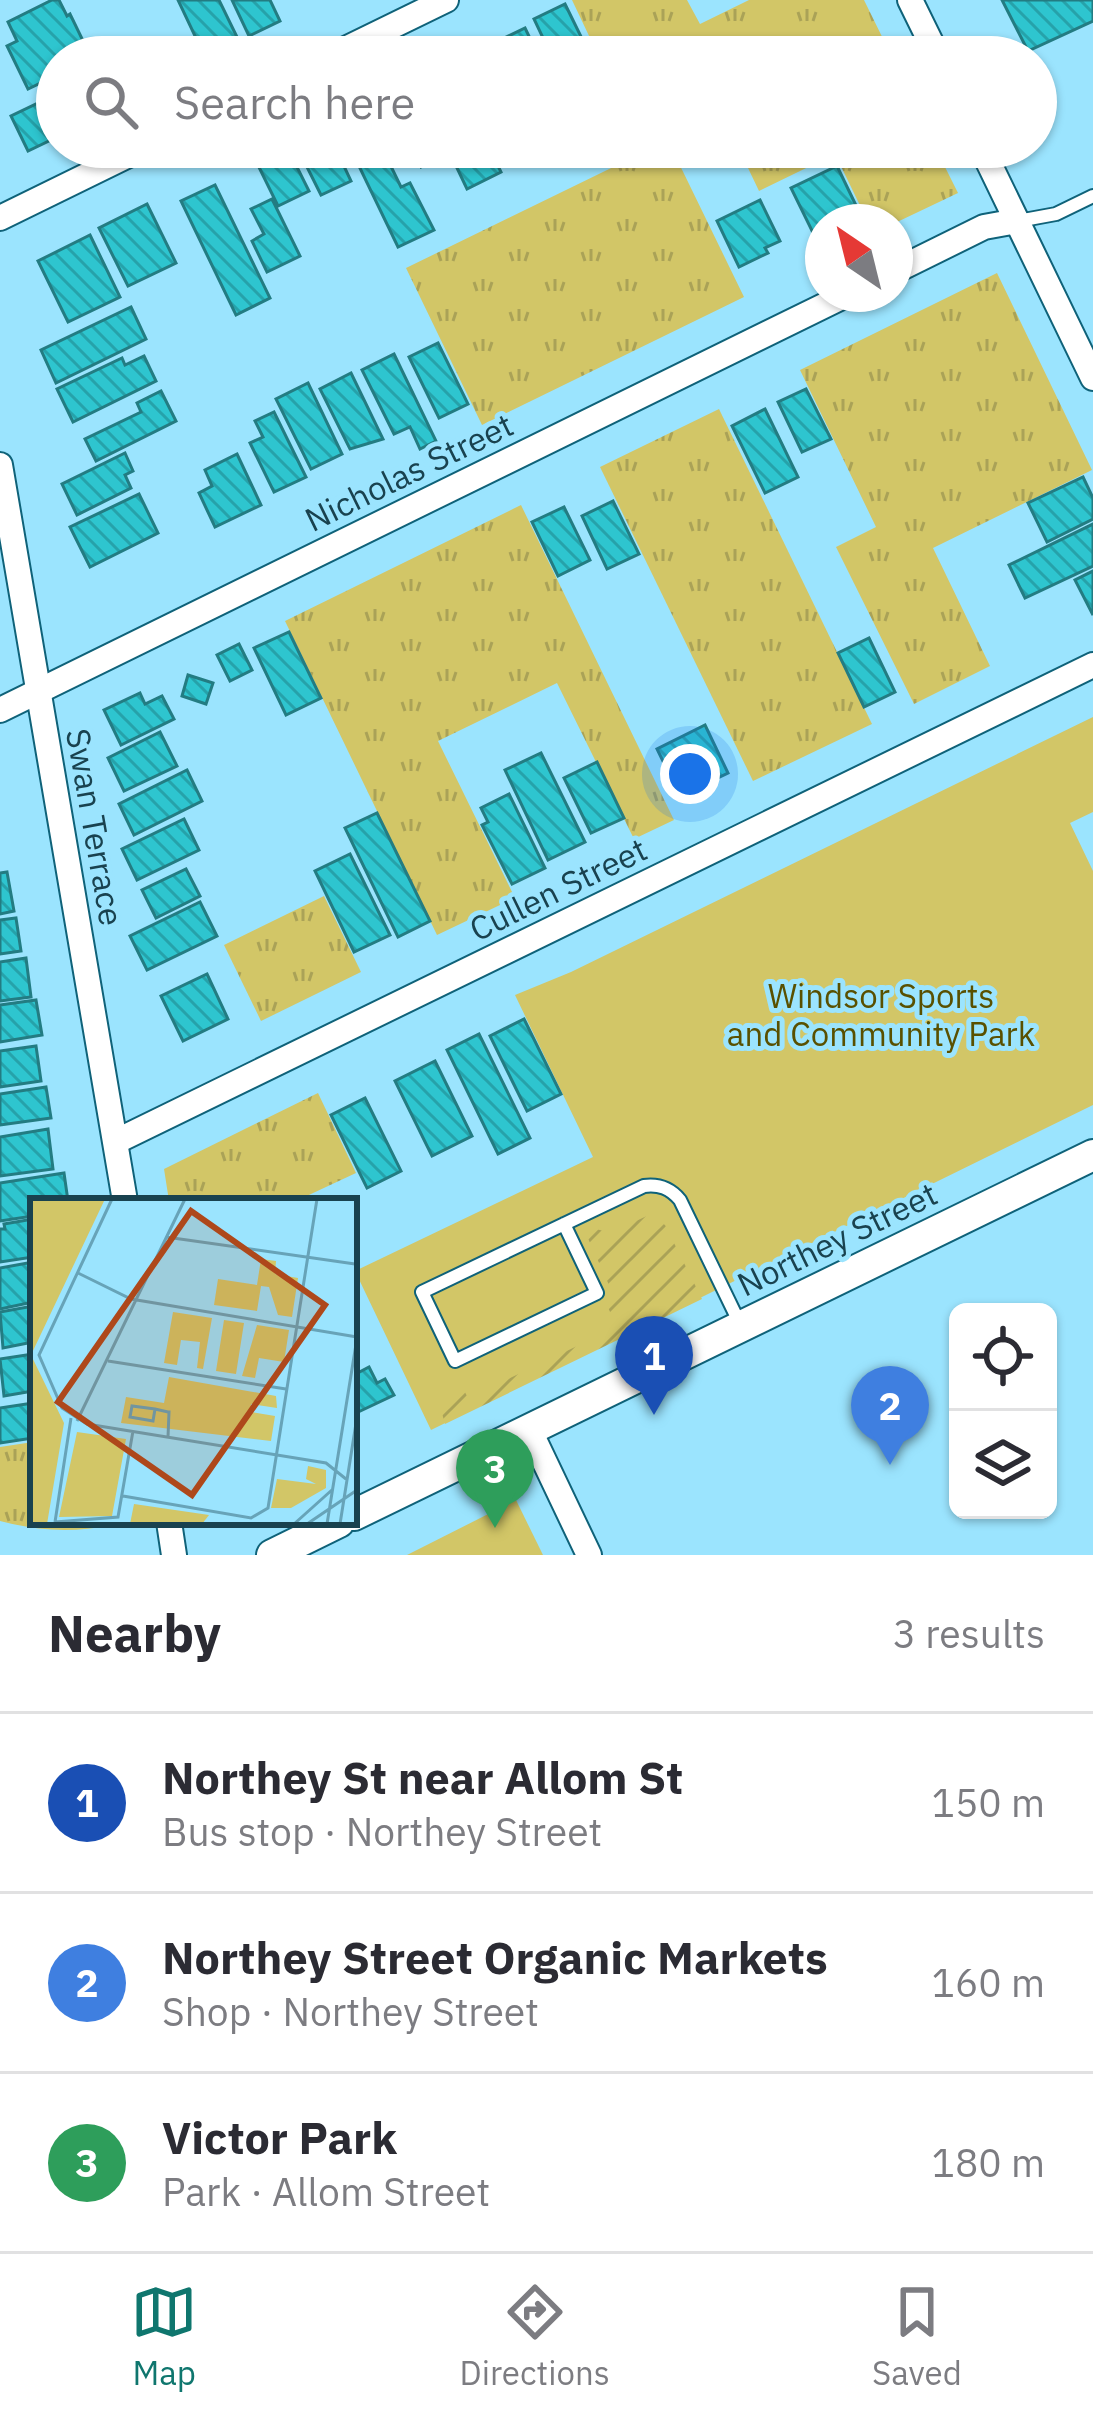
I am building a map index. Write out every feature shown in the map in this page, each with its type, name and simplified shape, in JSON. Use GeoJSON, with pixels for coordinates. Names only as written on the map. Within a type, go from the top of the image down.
{"type":"FeatureCollection","features":[{"type":"Feature","properties":{"kind":"street"},"geometry":{"type":"LineString","coordinates":[[372,36],[446,0]]}},
{"type":"Feature","properties":{"kind":"street"},"geometry":{"type":"LineString","coordinates":[[910,0],[928,36]]}},
{"type":"Feature","properties":{"kind":"street"},"geometry":{"type":"LineString","coordinates":[[0,218],[102,168]]}},
{"type":"Feature","properties":{"kind":"street"},"geometry":{"type":"LineString","coordinates":[[991,168],[1093,378]]}},
{"type":"Feature","properties":{"kind":"street"},"geometry":{"type":"LineString","coordinates":[[913,262],[984,227],[1017,221]]}},
{"type":"Feature","properties":{"kind":"street","name":"Nicholas Street"},"geometry":{"type":"LineString","coordinates":[[0,710],[811,312]]}},
{"type":"Feature","properties":{"kind":"street","name":"Swan Terrace"},"geometry":{"type":"LineString","coordinates":[[0,465],[125,1198]]}},
{"type":"Feature","properties":{"kind":"street","name":"Cullen Street"},"geometry":{"type":"LineString","coordinates":[[117,1141],[1093,665]]}},
{"type":"Feature","properties":{"kind":"street","name":"Northey Street"},"geometry":{"type":"LineString","coordinates":[[357,1514],[1093,1155]]}},
{"type":"Feature","properties":{"kind":"street"},"geometry":{"type":"LineString","coordinates":[[529,1429],[589,1555]]}},
{"type":"Feature","properties":{"kind":"street"},"geometry":{"type":"LineString","coordinates":[[169,1525],[174,1555]]}},
{"type":"Feature","properties":{"kind":"street"},"geometry":{"type":"LineString","coordinates":[[272,1555],[333,1525]]}},
{"type":"Feature","properties":{"kind":"lane"},"geometry":{"type":"LineString","coordinates":[[1017,221],[1056,214],[1093,196]]}},
{"type":"Feature","properties":{"kind":"lane"},"geometry":{"type":"LineString","coordinates":[[564,1224],[597,1293],[455,1361],[422,1292],[564,1224],[644,1186],[668,1189],[680,1200],[741,1326]]}},
{"type":"Feature","properties":{"kind":"green space"},"geometry":{"type":"Polygon","coordinates":[[[572,0],[687,0],[700,24],[749,0],[864,0],[882,36],[589,36],[572,0]]]}},
{"type":"Feature","properties":{"kind":"green space"},"geometry":{"type":"Polygon","coordinates":[[[611,168],[681,168],[744,297],[482,425],[406,268],[611,168]]]}},
{"type":"Feature","properties":{"kind":"green space"},"geometry":{"type":"Polygon","coordinates":[[[748,168],[806,168],[759,191],[748,168]]]}},
{"type":"Feature","properties":{"kind":"green space"},"geometry":{"type":"Polygon","coordinates":[[[842,168],[946,168],[958,193],[913,214],[913,204],[859,204],[842,168]]]}},
{"type":"Feature","properties":{"kind":"green space"},"geometry":{"type":"Polygon","coordinates":[[[997,273],[1092,470],[933,548],[990,666],[914,704],[836,547],[876,527],[800,370],[997,273]]]}},
{"type":"Feature","properties":{"kind":"green space"},"geometry":{"type":"Polygon","coordinates":[[[719,409],[872,724],[753,781],[600,467],[719,409]]]}},
{"type":"Feature","properties":{"kind":"green space"},"geometry":{"type":"Polygon","coordinates":[[[521,505],[674,820],[634,839],[557,683],[438,741],[515,898],[437,935],[285,621],[521,505]]]}},
{"type":"Feature","properties":{"kind":"green space","name":"Windsor Sports and Community Park"},"geometry":{"type":"Polygon","coordinates":[[[1093,717],[1093,812],[1070,823],[1093,871],[1093,1105],[431,1430],[357,1270],[593,1157],[515,995],[1093,717]]]}},
{"type":"Feature","properties":{"kind":"green space"},"geometry":{"type":"Polygon","coordinates":[[[324,896],[361,972],[261,1021],[224,945],[324,896]]]}},
{"type":"Feature","properties":{"kind":"green space"},"geometry":{"type":"Polygon","coordinates":[[[318,1093],[356,1173],[302,1198],[169,1198],[164,1169],[318,1093]]]}},
{"type":"Feature","properties":{"kind":"green space"},"geometry":{"type":"Polygon","coordinates":[[[649,1215],[665,1225],[702,1299],[445,1424],[440,1406],[458,1379],[468,1398],[617,1327],[605,1301],[614,1296],[586,1234],[593,1228],[610,1233],[649,1215]]]}},
{"type":"Feature","properties":{"kind":"green space"},"geometry":{"type":"Polygon","coordinates":[[[30,1442],[30,1525],[112,1525],[56,1530],[0,1521],[0,1447],[30,1442]]]}},
{"type":"Feature","properties":{"kind":"green space"},"geometry":{"type":"Polygon","coordinates":[[[516,1500],[543,1555],[407,1555],[516,1500]]]}},
{"type":"Feature","properties":{"kind":"building"},"geometry":{"type":"Polygon","coordinates":[[[59,0],[81,36],[36,36],[36,85],[28,89],[7,46],[17,41],[8,22],[59,0]]]}},
{"type":"Feature","properties":{"kind":"building"},"geometry":{"type":"Polygon","coordinates":[[[178,0],[219,0],[237,36],[195,36],[178,0]]]}},
{"type":"Feature","properties":{"kind":"building"},"geometry":{"type":"Polygon","coordinates":[[[232,0],[270,0],[280,21],[249,36],[232,0]]]}},
{"type":"Feature","properties":{"kind":"building"},"geometry":{"type":"Polygon","coordinates":[[[1002,0],[1093,0],[1093,21],[1057,38],[1020,36],[1002,0]]]}},
{"type":"Feature","properties":{"kind":"building"},"geometry":{"type":"Polygon","coordinates":[[[565,4],[581,36],[542,36],[534,19],[565,4]]]}},
{"type":"Feature","properties":{"kind":"building"},"geometry":{"type":"Polygon","coordinates":[[[36,104],[36,147],[28,151],[11,116],[36,104]]]}},
{"type":"Feature","properties":{"kind":"building"},"geometry":{"type":"Polygon","coordinates":[[[259,168],[298,168],[309,191],[278,206],[259,168]]]}},
{"type":"Feature","properties":{"kind":"building"},"geometry":{"type":"Polygon","coordinates":[[[308,168],[345,168],[351,181],[321,195],[308,168]]]}},
{"type":"Feature","properties":{"kind":"building"},"geometry":{"type":"Polygon","coordinates":[[[360,168],[392,168],[401,187],[410,183],[434,230],[398,247],[360,168]]]}},
{"type":"Feature","properties":{"kind":"building"},"geometry":{"type":"Polygon","coordinates":[[[457,168],[499,168],[501,172],[467,189],[457,168]]]}},
{"type":"Feature","properties":{"kind":"building"},"geometry":{"type":"Polygon","coordinates":[[[838,168],[855,204],[805,204],[805,216],[791,188],[838,168]]]}},
{"type":"Feature","properties":{"kind":"building"},"geometry":{"type":"Polygon","coordinates":[[[215,185],[270,298],[236,315],[181,201],[215,185]]]}},
{"type":"Feature","properties":{"kind":"building"},"geometry":{"type":"Polygon","coordinates":[[[272,199],[300,256],[267,272],[252,241],[264,234],[251,209],[272,199]]]}},
{"type":"Feature","properties":{"kind":"building"},"geometry":{"type":"Polygon","coordinates":[[[760,200],[780,241],[765,248],[768,253],[739,267],[717,221],[760,200]]]}},
{"type":"Feature","properties":{"kind":"building"},"geometry":{"type":"Polygon","coordinates":[[[147,204],[176,263],[128,286],[99,228],[147,204]]]}},
{"type":"Feature","properties":{"kind":"building"},"geometry":{"type":"Polygon","coordinates":[[[90,235],[120,297],[68,322],[38,261],[90,235]]]}},
{"type":"Feature","properties":{"kind":"building"},"geometry":{"type":"Polygon","coordinates":[[[131,307],[146,339],[56,383],[41,350],[131,307]]]}},
{"type":"Feature","properties":{"kind":"building"},"geometry":{"type":"Polygon","coordinates":[[[438,343],[468,404],[439,418],[409,357],[438,343]]]}},
{"type":"Feature","properties":{"kind":"building"},"geometry":{"type":"Polygon","coordinates":[[[394,354],[436,441],[420,449],[410,427],[394,434],[362,370],[394,354]]]}},
{"type":"Feature","properties":{"kind":"building"},"geometry":{"type":"Polygon","coordinates":[[[144,356],[156,381],[73,422],[57,389],[122,358],[125,365],[144,356]]]}},
{"type":"Feature","properties":{"kind":"building"},"geometry":{"type":"Polygon","coordinates":[[[351,373],[383,439],[350,449],[320,389],[351,373]]]}},
{"type":"Feature","properties":{"kind":"building"},"geometry":{"type":"Polygon","coordinates":[[[308,383],[342,454],[311,469],[276,399],[308,383]]]}},
{"type":"Feature","properties":{"kind":"building"},"geometry":{"type":"Polygon","coordinates":[[[806,389],[831,439],[802,452],[778,402],[806,389]]]}},
{"type":"Feature","properties":{"kind":"building"},"geometry":{"type":"Polygon","coordinates":[[[161,391],[176,421],[96,461],[85,439],[141,412],[137,403],[161,391]]]}},
{"type":"Feature","properties":{"kind":"building"},"geometry":{"type":"Polygon","coordinates":[[[765,409],[798,477],[765,493],[732,426],[765,409]]]}},
{"type":"Feature","properties":{"kind":"building"},"geometry":{"type":"Polygon","coordinates":[[[274,412],[306,477],[274,492],[250,443],[263,437],[255,421],[274,412]]]}},
{"type":"Feature","properties":{"kind":"building"},"geometry":{"type":"Polygon","coordinates":[[[125,453],[133,471],[125,475],[131,488],[77,515],[62,484],[125,453]]]}},
{"type":"Feature","properties":{"kind":"building"},"geometry":{"type":"Polygon","coordinates":[[[237,454],[261,505],[215,527],[199,493],[212,486],[205,470],[237,454]]]}},
{"type":"Feature","properties":{"kind":"building"},"geometry":{"type":"Polygon","coordinates":[[[1083,477],[1093,498],[1093,519],[1047,542],[1028,503],[1083,477]]]}},
{"type":"Feature","properties":{"kind":"building"},"geometry":{"type":"Polygon","coordinates":[[[139,494],[158,533],[90,567],[70,527],[139,494]]]}},
{"type":"Feature","properties":{"kind":"building"},"geometry":{"type":"Polygon","coordinates":[[[613,501],[639,554],[607,569],[582,516],[613,501]]]}},
{"type":"Feature","properties":{"kind":"building"},"geometry":{"type":"Polygon","coordinates":[[[564,507],[590,560],[558,576],[532,522],[564,507]]]}},
{"type":"Feature","properties":{"kind":"building"},"geometry":{"type":"Polygon","coordinates":[[[1093,524],[1093,566],[1025,598],[1009,565],[1093,524]]]}},
{"type":"Feature","properties":{"kind":"building"},"geometry":{"type":"Polygon","coordinates":[[[1093,571],[1093,615],[1075,580],[1093,571]]]}},
{"type":"Feature","properties":{"kind":"building"},"geometry":{"type":"Polygon","coordinates":[[[289,632],[321,698],[286,715],[254,648],[289,632]]]}},
{"type":"Feature","properties":{"kind":"building"},"geometry":{"type":"Polygon","coordinates":[[[869,638],[895,692],[864,707],[838,653],[869,638]]]}},
{"type":"Feature","properties":{"kind":"building"},"geometry":{"type":"Polygon","coordinates":[[[239,644],[252,670],[230,681],[217,655],[239,644]]]}},
{"type":"Feature","properties":{"kind":"building"},"geometry":{"type":"Polygon","coordinates":[[[188,675],[213,683],[206,704],[182,696],[188,675]]]}},
{"type":"Feature","properties":{"kind":"building"},"geometry":{"type":"Polygon","coordinates":[[[140,693],[145,704],[162,696],[174,719],[121,745],[104,710],[140,693]]]}},
{"type":"Feature","properties":{"kind":"building"},"geometry":{"type":"Polygon","coordinates":[[[705,725],[728,773],[680,796],[657,749],[705,725]]]}},
{"type":"Feature","properties":{"kind":"building"},"geometry":{"type":"Polygon","coordinates":[[[160,732],[177,766],[124,791],[108,758],[160,732]]]}},
{"type":"Feature","properties":{"kind":"building"},"geometry":{"type":"Polygon","coordinates":[[[541,753],[585,842],[548,860],[505,770],[541,753]]]}},
{"type":"Feature","properties":{"kind":"building"},"geometry":{"type":"Polygon","coordinates":[[[597,762],[624,818],[591,833],[564,778],[597,762]]]}},
{"type":"Feature","properties":{"kind":"building"},"geometry":{"type":"Polygon","coordinates":[[[187,770],[202,801],[134,835],[119,804],[187,770]]]}},
{"type":"Feature","properties":{"kind":"building"},"geometry":{"type":"Polygon","coordinates":[[[509,794],[545,868],[512,884],[482,825],[488,822],[481,808],[509,794]]]}},
{"type":"Feature","properties":{"kind":"building"},"geometry":{"type":"Polygon","coordinates":[[[377,813],[430,921],[398,937],[345,828],[377,813]]]}},
{"type":"Feature","properties":{"kind":"building"},"geometry":{"type":"Polygon","coordinates":[[[184,819],[199,850],[137,880],[122,849],[184,819]]]}},
{"type":"Feature","properties":{"kind":"building"},"geometry":{"type":"Polygon","coordinates":[[[350,854],[390,935],[354,952],[315,871],[350,854]]]}},
{"type":"Feature","properties":{"kind":"building"},"geometry":{"type":"Polygon","coordinates":[[[186,869],[200,896],[156,918],[142,890],[186,869]]]}},
{"type":"Feature","properties":{"kind":"building"},"geometry":{"type":"Polygon","coordinates":[[[7,872],[14,911],[0,914],[0,873],[7,872]]]}},
{"type":"Feature","properties":{"kind":"building"},"geometry":{"type":"Polygon","coordinates":[[[200,902],[217,936],[147,970],[130,936],[200,902]]]}},
{"type":"Feature","properties":{"kind":"building"},"geometry":{"type":"Polygon","coordinates":[[[16,918],[21,951],[0,954],[0,920],[16,918]]]}},
{"type":"Feature","properties":{"kind":"building"},"geometry":{"type":"Polygon","coordinates":[[[26,958],[31,997],[0,1001],[0,962],[26,958]]]}},
{"type":"Feature","properties":{"kind":"building"},"geometry":{"type":"Polygon","coordinates":[[[207,974],[228,1019],[183,1041],[161,996],[207,974]]]}},
{"type":"Feature","properties":{"kind":"building"},"geometry":{"type":"Polygon","coordinates":[[[36,1000],[42,1035],[0,1042],[0,1005],[36,1000]]]}},
{"type":"Feature","properties":{"kind":"building"},"geometry":{"type":"Polygon","coordinates":[[[524,1019],[561,1094],[527,1111],[490,1036],[524,1019]]]}},
{"type":"Feature","properties":{"kind":"building"},"geometry":{"type":"Polygon","coordinates":[[[479,1034],[530,1138],[498,1154],[447,1050],[479,1034]]]}},
{"type":"Feature","properties":{"kind":"building"},"geometry":{"type":"Polygon","coordinates":[[[36,1046],[41,1081],[0,1087],[0,1051],[36,1046]]]}},
{"type":"Feature","properties":{"kind":"building"},"geometry":{"type":"Polygon","coordinates":[[[435,1061],[472,1136],[432,1156],[395,1081],[435,1061]]]}},
{"type":"Feature","properties":{"kind":"building"},"geometry":{"type":"Polygon","coordinates":[[[46,1087],[51,1118],[0,1125],[0,1094],[46,1087]]]}},
{"type":"Feature","properties":{"kind":"building"},"geometry":{"type":"Polygon","coordinates":[[[365,1098],[401,1171],[367,1188],[331,1115],[365,1098]]]}},
{"type":"Feature","properties":{"kind":"building"},"geometry":{"type":"Polygon","coordinates":[[[48,1129],[53,1169],[0,1176],[0,1137],[48,1129]]]}},
{"type":"Feature","properties":{"kind":"building"},"geometry":{"type":"Polygon","coordinates":[[[64,1173],[68,1198],[30,1198],[30,1216],[0,1221],[0,1183],[64,1173]]]}},
{"type":"Feature","properties":{"kind":"building"},"geometry":{"type":"Polygon","coordinates":[[[30,1220],[30,1257],[0,1262],[4,1224],[30,1220]]]}},
{"type":"Feature","properties":{"kind":"building"},"geometry":{"type":"Polygon","coordinates":[[[30,1263],[30,1303],[0,1309],[0,1268],[30,1263]]]}},
{"type":"Feature","properties":{"kind":"building"},"geometry":{"type":"Polygon","coordinates":[[[30,1307],[30,1343],[3,1348],[0,1312],[30,1307]]]}},
{"type":"Feature","properties":{"kind":"building"},"geometry":{"type":"Polygon","coordinates":[[[30,1354],[30,1392],[4,1396],[0,1359],[30,1354]]]}},
{"type":"Feature","properties":{"kind":"building"},"geometry":{"type":"Polygon","coordinates":[[[369,1367],[377,1383],[385,1379],[394,1395],[357,1413],[357,1373],[369,1367]]]}},
{"type":"Feature","properties":{"kind":"building"},"geometry":{"type":"Polygon","coordinates":[[[30,1403],[30,1438],[0,1443],[0,1408],[30,1403]]]}},
{"type":"Feature","properties":{"kind":"place","name":"Northey St near Allom St"},"geometry":{"type":"Point","coordinates":[654,1415]}},
{"type":"Feature","properties":{"kind":"place","name":"Northey Street Organic Markets"},"geometry":{"type":"Point","coordinates":[890,1465]}},
{"type":"Feature","properties":{"kind":"place","name":"Victor Park"},"geometry":{"type":"Point","coordinates":[495,1528]}}]}
